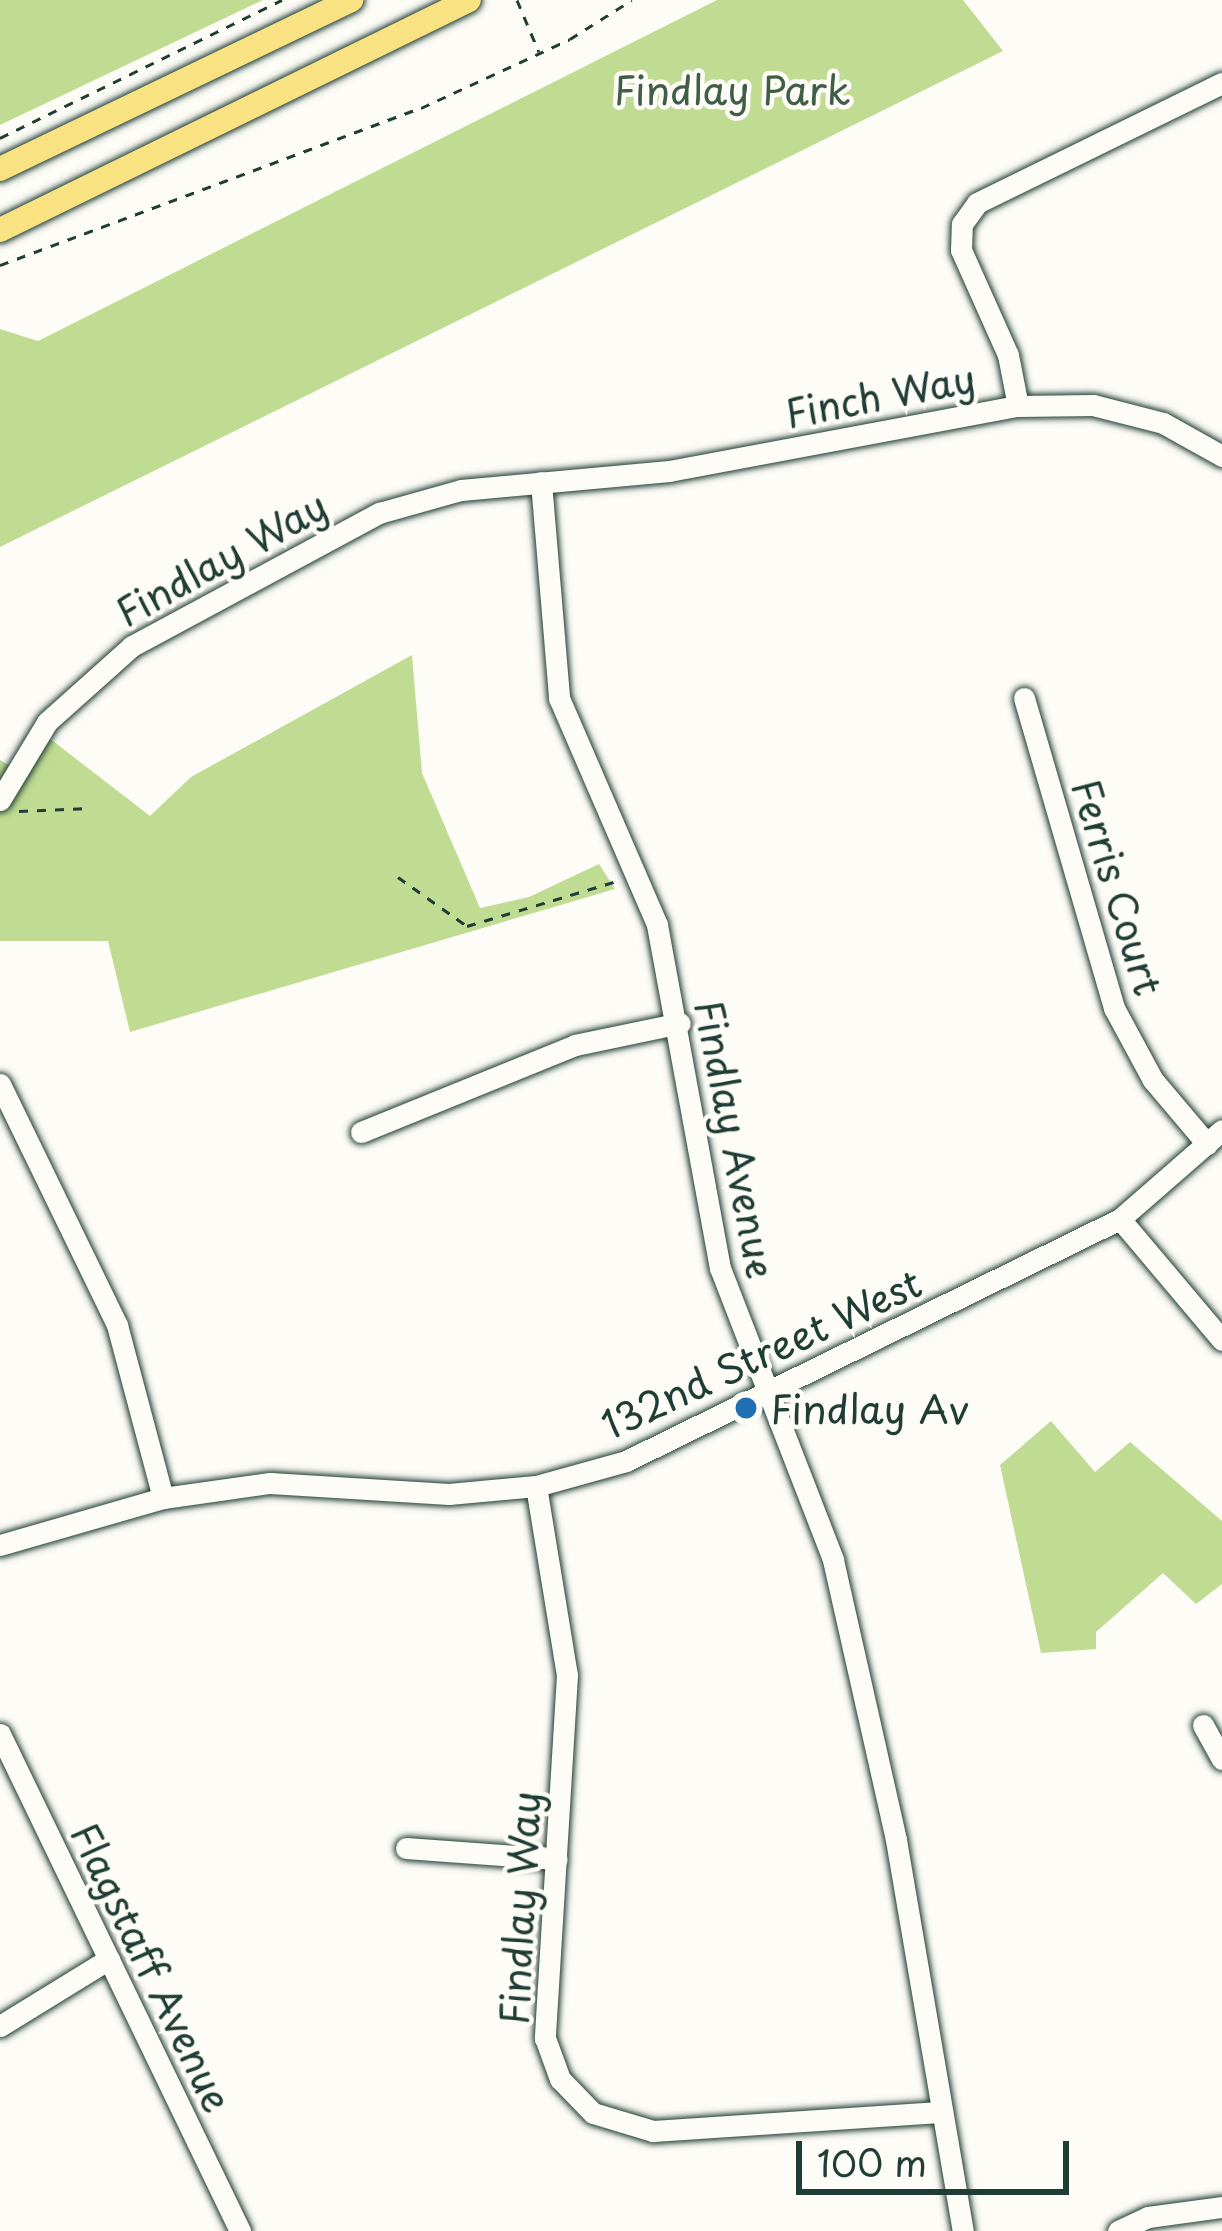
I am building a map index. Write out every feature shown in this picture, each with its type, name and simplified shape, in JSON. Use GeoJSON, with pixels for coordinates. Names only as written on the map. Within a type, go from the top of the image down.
{"type":"FeatureCollection","features":[{"type":"Feature","properties":{"kind":"main road"},"geometry":{"type":"LineString","coordinates":[[0,170],[351,0]]}},
{"type":"Feature","properties":{"kind":"main road"},"geometry":{"type":"LineString","coordinates":[[0,230],[469,0]]}},
{"type":"Feature","properties":{"kind":"street"},"geometry":{"type":"LineString","coordinates":[[1018,406],[1008,355],[961,250],[962,224],[977,202],[1222,82]]}},
{"type":"Feature","properties":{"kind":"street","name":"Finch Way"},"geometry":{"type":"LineString","coordinates":[[541,482],[669,471],[1018,406],[1093,406],[1146,418],[1222,456]]}},
{"type":"Feature","properties":{"kind":"street","name":"Findlay Way"},"geometry":{"type":"LineString","coordinates":[[9,805],[46,722],[132,646],[379,513],[460,490],[541,482]]}},
{"type":"Feature","properties":{"kind":"street","name":"Findlay Avenue"},"geometry":{"type":"LineString","coordinates":[[541,482],[559,698],[657,925],[680,1023],[719,1268],[832,1560],[896,1840],[963,2231]]}},
{"type":"Feature","properties":{"kind":"street","name":"Ferris Court"},"geometry":{"type":"LineString","coordinates":[[1024,698],[1114,1008],[1154,1080],[1215,1137]]}},
{"type":"Feature","properties":{"kind":"street"},"geometry":{"type":"LineString","coordinates":[[361,1132],[575,1045],[680,1023]]}},
{"type":"Feature","properties":{"kind":"street"},"geometry":{"type":"LineString","coordinates":[[0,1084],[117,1325],[163,1498]]}},
{"type":"Feature","properties":{"kind":"street","name":"132nd Street West"},"geometry":{"type":"LineString","coordinates":[[0,1545],[163,1498],[270,1484],[448,1495],[536,1486],[626,1461],[1120,1219],[1215,1137]]}},
{"type":"Feature","properties":{"kind":"street"},"geometry":{"type":"LineString","coordinates":[[1120,1219],[1222,1340]]}},
{"type":"Feature","properties":{"kind":"street","name":"Findlay Way"},"geometry":{"type":"LineString","coordinates":[[536,1486],[567,1675],[545,2038],[560,2079],[592,2113],[652,2131],[939,2111]]}},
{"type":"Feature","properties":{"kind":"street"},"geometry":{"type":"LineString","coordinates":[[1203,1725],[1222,1760]]}},
{"type":"Feature","properties":{"kind":"street","name":"Flagstaff Avenue"},"geometry":{"type":"LineString","coordinates":[[0,1734],[240,2231]]}},
{"type":"Feature","properties":{"kind":"street"},"geometry":{"type":"LineString","coordinates":[[406,1848],[557,1859]]}},
{"type":"Feature","properties":{"kind":"street"},"geometry":{"type":"LineString","coordinates":[[0,2026],[109,1959]]}},
{"type":"Feature","properties":{"kind":"street"},"geometry":{"type":"LineString","coordinates":[[1118,2231],[1148,2217],[1222,2207]]}},
{"type":"Feature","properties":{"kind":"path"},"geometry":{"type":"LineString","coordinates":[[0,138],[282,0]]}},
{"type":"Feature","properties":{"kind":"path"},"geometry":{"type":"LineString","coordinates":[[517,0],[540,53]]}},
{"type":"Feature","properties":{"kind":"path"},"geometry":{"type":"LineString","coordinates":[[0,265],[328,146],[540,53],[632,0]]}},
{"type":"Feature","properties":{"kind":"path"},"geometry":{"type":"LineString","coordinates":[[9,805],[90,808]]}},
{"type":"Feature","properties":{"kind":"path"},"geometry":{"type":"LineString","coordinates":[[398,877],[467,926],[633,875]]}},
{"type":"Feature","properties":{"kind":"green space"},"geometry":{"type":"Polygon","coordinates":[[[0,0],[263,0],[0,125],[0,0]]]}},
{"type":"Feature","properties":{"kind":"green space","name":"Findlay Park"},"geometry":{"type":"Polygon","coordinates":[[[717,0],[963,0],[1003,51],[0,547],[0,329],[38,341],[717,0]]]}},
{"type":"Feature","properties":{"kind":"green space"},"geometry":{"type":"Polygon","coordinates":[[[412,655],[422,773],[480,908],[529,897],[599,864],[615,889],[130,1032],[108,941],[0,941],[0,760],[14,768],[40,731],[150,816],[191,777],[412,655]]]}},
{"type":"Feature","properties":{"kind":"green space"},"geometry":{"type":"Polygon","coordinates":[[[1051,1421],[1095,1472],[1130,1442],[1222,1521],[1222,1584],[1196,1604],[1163,1573],[1096,1632],[1096,1649],[1041,1653],[1000,1465],[1051,1421]]]}},
{"type":"Feature","properties":{"kind":"place","name":"Findlay Av"},"geometry":{"type":"Point","coordinates":[746,1408]}}]}
